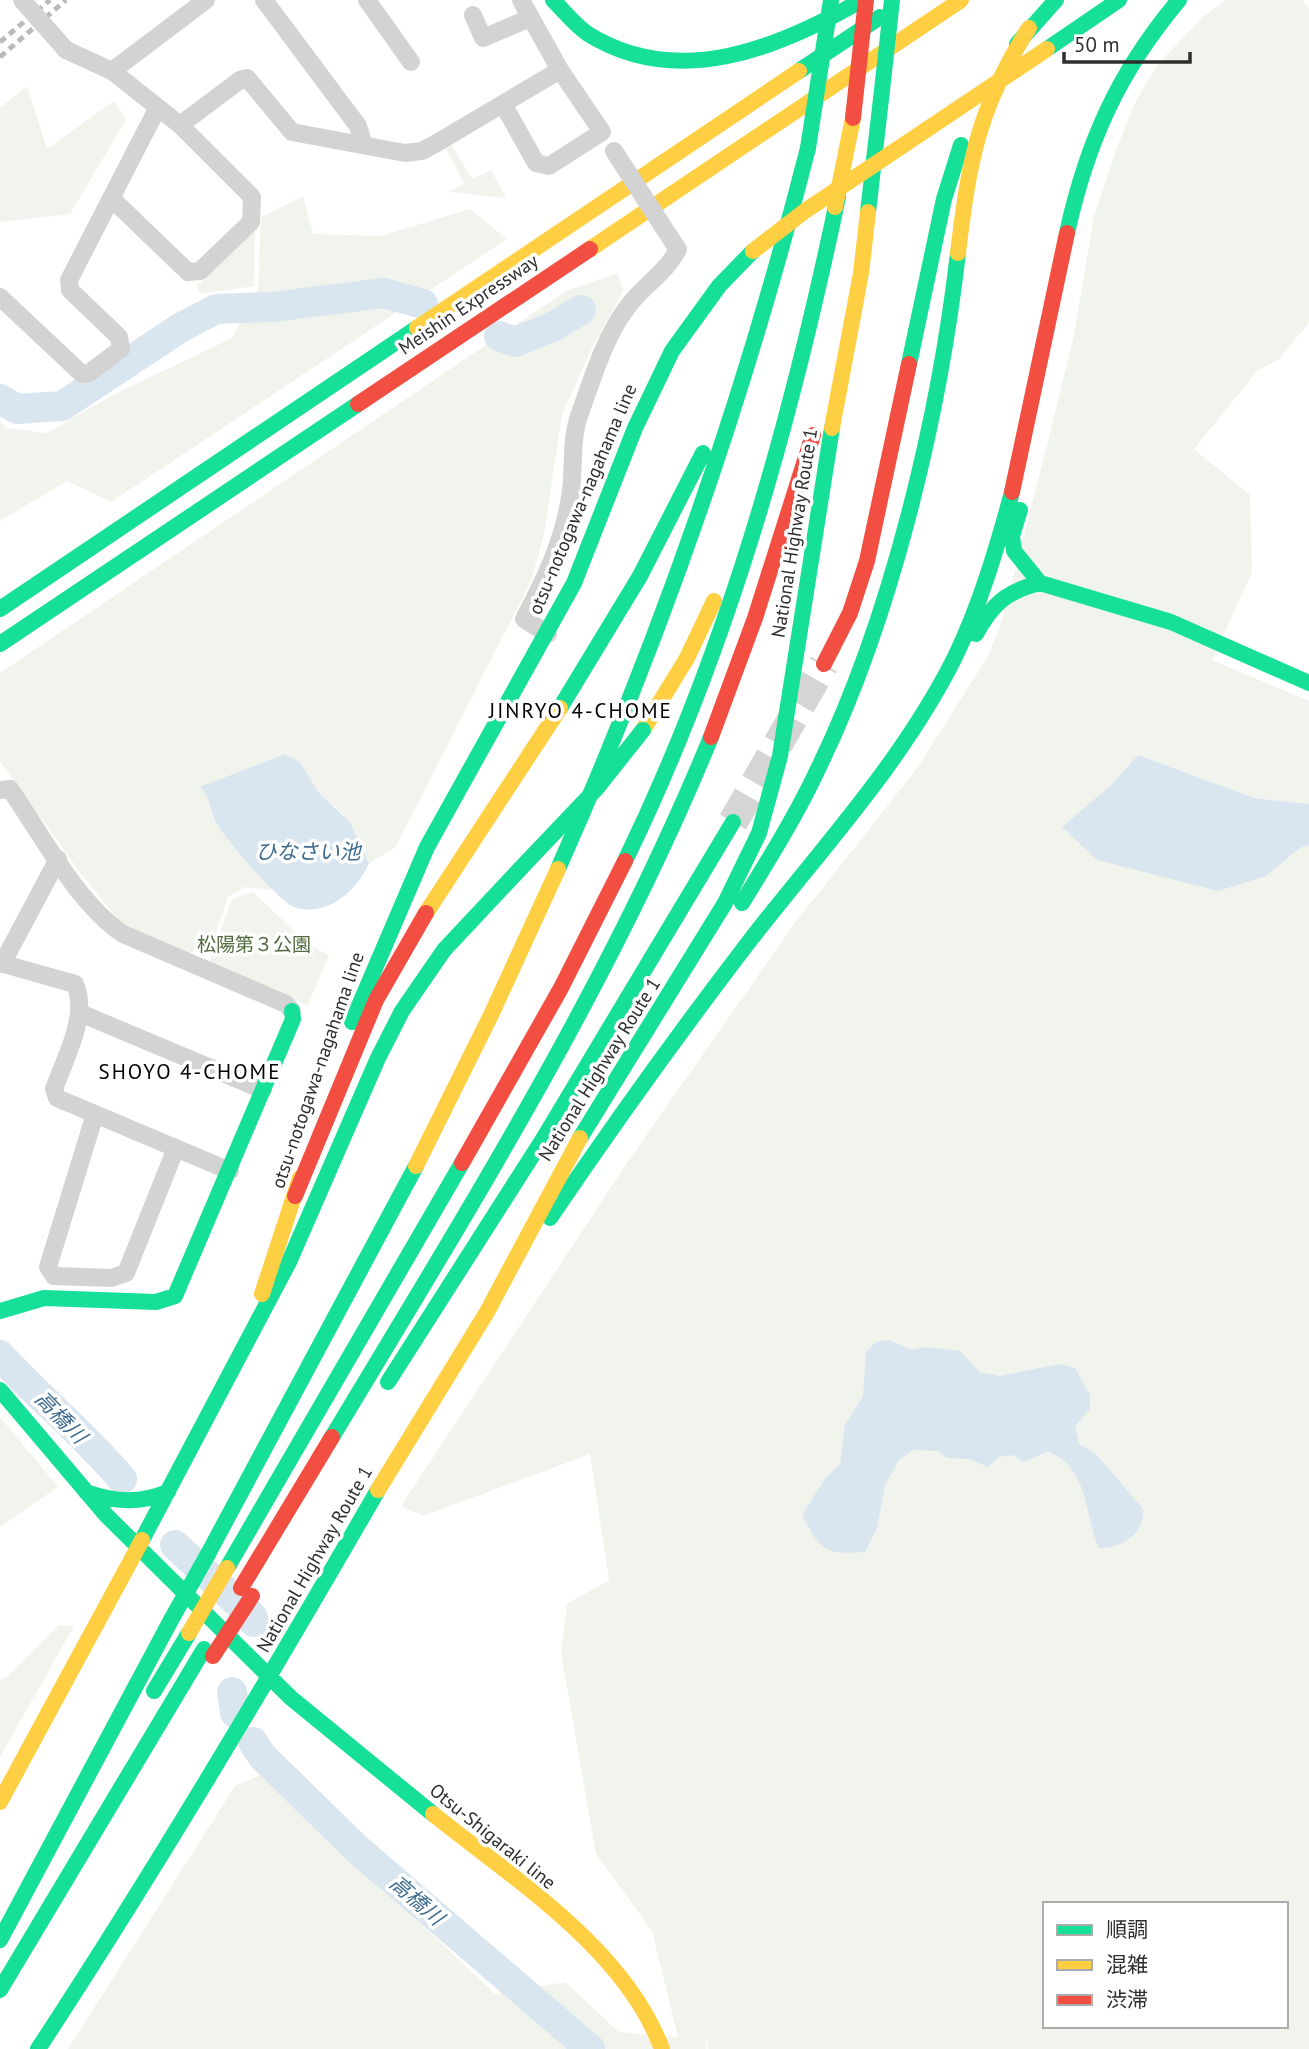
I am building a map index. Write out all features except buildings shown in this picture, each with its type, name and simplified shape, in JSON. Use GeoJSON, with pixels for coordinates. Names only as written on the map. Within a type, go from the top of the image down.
{"type":"FeatureCollection","features":[{"type":"Feature","properties":{"kind":"main road"},"geometry":{"type":"LineString","coordinates":[[553,0],[573,22],[597,40],[641,58],[685,63],[734,57],[764,48],[813,28],[864,0]]}},
{"type":"Feature","properties":{"kind":"main road"},"geometry":{"type":"LineString","coordinates":[[0,1941],[437,1125],[492,1014],[613,737],[675,580],[750,367],[808,148],[831,0]]}},
{"type":"Feature","properties":{"kind":"main road","name":"National Highway Route 1"},"geometry":{"type":"LineString","coordinates":[[0,1802],[137,1546],[209,1421],[289,1262],[377,1058],[402,1011],[444,950],[597,788],[643,730],[687,658],[727,573],[758,485],[838,197],[853,118],[864,0]]}},
{"type":"Feature","properties":{"kind":"main road","name":"National Highway Route 1"},"geometry":{"type":"LineString","coordinates":[[38,2049],[151,1876],[386,1475],[487,1312],[537,1213],[614,1080],[725,903],[759,833],[770,799],[789,703],[819,500],[861,272],[892,0]]}},
{"type":"Feature","properties":{"kind":"main road","name":"Meishin Expressway"},"geometry":{"type":"LineString","coordinates":[[0,608],[905,0]]}},
{"type":"Feature","properties":{"kind":"main road","name":"Meishin Expressway"},"geometry":{"type":"LineString","coordinates":[[0,644],[961,0]]}},
{"type":"Feature","properties":{"kind":"main road"},"geometry":{"type":"LineString","coordinates":[[824,664],[850,613],[867,561],[954,166],[978,105],[995,74],[1029,28],[1056,0]]}},
{"type":"Feature","properties":{"kind":"main road","name":"otsu-notogawa-nagahama line"},"geometry":{"type":"LineString","coordinates":[[209,1421],[243,1343],[295,1196],[347,1034],[400,905],[458,789],[548,634],[574,583],[635,428],[672,351],[719,286],[753,251],[805,211],[1119,0]]}},
{"type":"Feature","properties":{"kind":"main road"},"geometry":{"type":"LineString","coordinates":[[487,1312],[663,1057],[893,759],[954,656],[993,561],[1024,438],[1087,153],[1116,84],[1137,50],[1179,0]]}},
{"type":"Feature","properties":{"kind":"main road"},"geometry":{"type":"LineString","coordinates":[[614,1080],[768,866],[816,778],[855,690],[898,552],[948,323],[981,125],[1001,75],[1029,28]]}},
{"type":"Feature","properties":{"kind":"main road"},"geometry":{"type":"LineString","coordinates":[[0,1990],[246,1592],[508,1143],[595,986],[660,855],[743,654],[792,513],[838,339],[874,144]]}},
{"type":"Feature","properties":{"kind":"main road"},"geometry":{"type":"LineString","coordinates":[[0,1941],[227,1568],[530,1048],[599,914],[667,769],[717,644],[765,500],[810,333],[838,197]]}},
{"type":"Feature","properties":{"kind":"main road"},"geometry":{"type":"LineString","coordinates":[[295,1196],[347,1064],[407,944],[440,888],[540,741],[669,524],[734,386],[779,261]]}},
{"type":"Feature","properties":{"kind":"main road"},"geometry":{"type":"LineString","coordinates":[[1024,438],[1025,474],[1022,502],[1012,536],[1014,551],[1040,583]]}},
{"type":"Feature","properties":{"kind":"main road"},"geometry":{"type":"LineString","coordinates":[[940,682],[961,657],[994,602],[1017,588],[1040,583],[1171,622],[1309,682]]}},
{"type":"Feature","properties":{"kind":"main road"},"geometry":{"type":"LineString","coordinates":[[377,1398],[543,1139],[733,822]]}},
{"type":"Feature","properties":{"kind":"main road"},"geometry":{"type":"LineString","coordinates":[[0,1311],[44,1298],[156,1302],[175,1296],[293,1019],[292,1011]]}},
{"type":"Feature","properties":{"kind":"main road"},"geometry":{"type":"LineString","coordinates":[[0,1390],[86,1492],[270,1677]]}},
{"type":"Feature","properties":{"kind":"main road"},"geometry":{"type":"LineString","coordinates":[[246,1592],[333,1468]]}},
{"type":"Feature","properties":{"kind":"main road"},"geometry":{"type":"LineString","coordinates":[[86,1492],[123,1503],[151,1500],[168,1492]]}},
{"type":"Feature","properties":{"kind":"main road","name":"Otsu-Shigaraki line"},"geometry":{"type":"LineString","coordinates":[[270,1677],[303,1709],[598,1948],[652,2022],[662,2049]]}},
{"type":"Feature","properties":{"kind":"street"},"geometry":{"type":"LineString","coordinates":[[22,0],[66,50],[112,71],[180,125],[252,197],[251,222],[200,271],[188,272],[111,198]]}},
{"type":"Feature","properties":{"kind":"street"},"geometry":{"type":"LineString","coordinates":[[112,71],[206,0]]}},
{"type":"Feature","properties":{"kind":"street"},"geometry":{"type":"LineString","coordinates":[[264,0],[358,126],[364,145]]}},
{"type":"Feature","properties":{"kind":"street"},"geometry":{"type":"LineString","coordinates":[[367,0],[411,62]]}},
{"type":"Feature","properties":{"kind":"street"},"geometry":{"type":"LineString","coordinates":[[521,0],[560,70],[678,249],[673,260],[630,303],[619,319],[578,420],[571,492],[553,566],[524,619],[548,634]]}},
{"type":"Feature","properties":{"kind":"street"},"geometry":{"type":"LineString","coordinates":[[473,15],[483,38],[530,19]]}},
{"type":"Feature","properties":{"kind":"street"},"geometry":{"type":"LineString","coordinates":[[180,125],[240,80],[247,79],[292,132],[405,153],[422,151],[560,70]]}},
{"type":"Feature","properties":{"kind":"street"},"geometry":{"type":"LineString","coordinates":[[503,104],[536,163],[549,166],[602,132]]}},
{"type":"Feature","properties":{"kind":"street"},"geometry":{"type":"LineString","coordinates":[[0,297],[82,374],[89,373],[121,349],[119,337],[71,290],[69,279],[158,108]]}},
{"type":"Feature","properties":{"kind":"street"},"geometry":{"type":"LineString","coordinates":[[0,790],[10,789],[90,906],[122,933],[286,1004],[292,1011]]}},
{"type":"Feature","properties":{"kind":"street"},"geometry":{"type":"LineString","coordinates":[[58,859],[1,963],[75,984],[81,997],[80,1013],[54,1089],[58,1098],[230,1171]]}},
{"type":"Feature","properties":{"kind":"street"},"geometry":{"type":"LineString","coordinates":[[80,1013],[263,1090]]}},
{"type":"Feature","properties":{"kind":"street"},"geometry":{"type":"LineString","coordinates":[[95,1114],[48,1267],[54,1276],[111,1278],[126,1273],[176,1148]]}},
{"type":"Feature","properties":{"kind":"green space"},"geometry":{"type":"Polygon","coordinates":[[[1226,0],[1302,0],[1309,8],[1309,323],[1278,360],[1258,370],[1194,449],[1250,495],[1252,572],[1212,660],[1309,701],[1309,804],[1254,798],[1138,755],[1111,785],[1266,876],[1300,848],[1309,845],[1309,2049],[708,2049],[705,2033],[706,2049],[68,2049],[235,1786],[263,1774],[495,1994],[565,1982],[619,2032],[678,2037],[652,1931],[596,1854],[561,1653],[567,1604],[609,1580],[590,1454],[423,1516],[401,1506],[629,1160],[795,923],[918,767],[988,656],[1002,621],[1074,335],[1094,216],[1136,101],[1158,64],[1204,16],[1226,0]]]}},
{"type":"Feature","properties":{"kind":"green space"},"geometry":{"type":"Polygon","coordinates":[[[27,86],[47,149],[114,101],[126,120],[70,214],[0,222],[0,108],[27,86]]]}},
{"type":"Feature","properties":{"kind":"green space"},"geometry":{"type":"Polygon","coordinates":[[[451,143],[472,179],[491,170],[506,198],[449,192],[464,183],[445,147],[451,143]]]}},
{"type":"Feature","properties":{"kind":"green space"},"geometry":{"type":"Polygon","coordinates":[[[303,196],[313,234],[381,236],[470,209],[507,239],[111,502],[67,481],[0,521],[0,421],[7,428],[47,433],[113,395],[232,338],[258,289],[261,217],[303,196]]]}},
{"type":"Feature","properties":{"kind":"green space"},"geometry":{"type":"Polygon","coordinates":[[[255,226],[254,286],[200,294],[197,286],[255,226]]]}},
{"type":"Feature","properties":{"kind":"green space"},"geometry":{"type":"Polygon","coordinates":[[[618,273],[623,291],[593,346],[562,414],[544,535],[531,581],[395,848],[369,863],[343,814],[319,793],[300,762],[286,754],[201,788],[208,795],[217,825],[274,890],[245,887],[228,897],[216,932],[189,954],[123,926],[79,871],[0,761],[0,673],[566,291],[618,273]]]}},
{"type":"Feature","properties":{"kind":"green space","name":"松陽第３公園"},"geometry":{"type":"Polygon","coordinates":[[[253,892],[309,945],[329,955],[308,1005],[208,964],[232,899],[253,892]]]}},
{"type":"Feature","properties":{"kind":"green space"},"geometry":{"type":"Polygon","coordinates":[[[0,1417],[58,1487],[0,1527],[0,1417]]]}},
{"type":"Feature","properties":{"kind":"green space"},"geometry":{"type":"Polygon","coordinates":[[[59,1625],[74,1626],[0,1757],[0,1679],[7,1677],[59,1625]]]}},
{"type":"Feature","properties":{"kind":"water","name":"ひなさい池"},"geometry":{"type":"Polygon","coordinates":[[[285,754],[300,762],[319,793],[350,822],[369,863],[357,884],[348,893],[328,906],[316,909],[292,906],[265,882],[218,826],[207,796],[200,787],[285,754]]]}},
{"type":"Feature","properties":{"kind":"water"},"geometry":{"type":"Polygon","coordinates":[[[1138,755],[1254,798],[1309,804],[1309,845],[1300,848],[1266,876],[1218,891],[1097,860],[1062,827],[1111,785],[1138,755]]]}},
{"type":"Feature","properties":{"kind":"water"},"geometry":{"type":"Polygon","coordinates":[[[889,1340],[911,1350],[926,1347],[960,1351],[980,1372],[999,1376],[1059,1364],[1075,1368],[1090,1395],[1090,1409],[1075,1426],[1079,1444],[1095,1453],[1143,1509],[1143,1518],[1136,1532],[1116,1546],[1099,1548],[1078,1480],[1062,1459],[1048,1451],[1024,1462],[1013,1455],[999,1457],[988,1467],[968,1459],[947,1458],[938,1451],[913,1450],[899,1460],[885,1485],[877,1528],[865,1552],[841,1552],[825,1548],[814,1536],[802,1515],[824,1480],[840,1464],[845,1425],[863,1396],[866,1352],[876,1342],[889,1340]]]}},
{"type":"Feature","properties":{"kind":"waterway"},"geometry":{"type":"LineString","coordinates":[[0,399],[17,409],[62,406],[180,328],[216,309],[272,307],[384,293],[423,304]]}},
{"type":"Feature","properties":{"kind":"waterway"},"geometry":{"type":"LineString","coordinates":[[499,336],[515,342],[552,327],[581,310]]}},
{"type":"Feature","properties":{"kind":"waterway","name":"高橋川"},"geometry":{"type":"LineString","coordinates":[[0,1355],[122,1479]]}},
{"type":"Feature","properties":{"kind":"waterway","name":"高橋川"},"geometry":{"type":"LineString","coordinates":[[175,1545],[252,1616],[254,1622]]}},
{"type":"Feature","properties":{"kind":"waterway","name":"高橋川"},"geometry":{"type":"LineString","coordinates":[[232,1692],[235,1713]]}},
{"type":"Feature","properties":{"kind":"waterway","name":"高橋川"},"geometry":{"type":"LineString","coordinates":[[253,1742],[262,1756],[356,1848],[590,2049]]}},
{"type":"Feature","properties":{"kind":"tunnel"},"geometry":{"type":"LineString","coordinates":[[733,822],[824,664]]}},
{"type":"Feature","properties":{"kind":"railway"},"geometry":{"type":"LineString","coordinates":[[0,42],[50,0]]}},
{"type":"Feature","properties":{"kind":"railway"},"geometry":{"type":"LineString","coordinates":[[0,57],[66,0]]}},
{"type":"Feature","properties":{"kind":"traffic: fast"},"geometry":{"type":"LineString","coordinates":[[553,0],[588,34],[622,51],[657,59],[692,61],[763,47],[830,18],[862,0]]}},
{"type":"Feature","properties":{"kind":"traffic: fast"},"geometry":{"type":"LineString","coordinates":[[808,148],[831,0]]}},
{"type":"Feature","properties":{"kind":"traffic: fast"},"geometry":{"type":"LineString","coordinates":[[881,99],[892,0]]}},
{"type":"Feature","properties":{"kind":"traffic: fast"},"geometry":{"type":"LineString","coordinates":[[1017,44],[1056,0]]}},
{"type":"Feature","properties":{"kind":"traffic: fast"},"geometry":{"type":"LineString","coordinates":[[1047,49],[1119,0]]}},
{"type":"Feature","properties":{"kind":"traffic: fast"},"geometry":{"type":"LineString","coordinates":[[1067,233],[1084,168],[1108,109],[1139,54],[1179,0]]}},
{"type":"Feature","properties":{"kind":"traffic: fast"},"geometry":{"type":"LineString","coordinates":[[799,71],[880,17]]}},
{"type":"Feature","properties":{"kind":"traffic: fast"},"geometry":{"type":"LineString","coordinates":[[868,212],[881,99]]}},
{"type":"Feature","properties":{"kind":"traffic: fast"},"geometry":{"type":"LineString","coordinates":[[909,364],[944,199],[961,145]]}},
{"type":"Feature","properties":{"kind":"traffic: fast"},"geometry":{"type":"LineString","coordinates":[[558,869],[632,692],[698,514],[757,332],[808,148]]}},
{"type":"Feature","properties":{"kind":"traffic: fast"},"geometry":{"type":"LineString","coordinates":[[625,861],[695,701],[752,536],[799,368],[838,197]]}},
{"type":"Feature","properties":{"kind":"traffic: fast"},"geometry":{"type":"LineString","coordinates":[[352,1022],[427,847],[574,583],[635,428],[672,351],[719,286],[753,251]]}},
{"type":"Feature","properties":{"kind":"traffic: fast"},"geometry":{"type":"LineString","coordinates":[[742,903],[810,786],[844,711],[868,648],[908,517],[925,449],[950,316],[958,253]]}},
{"type":"Feature","properties":{"kind":"traffic: fast"},"geometry":{"type":"LineString","coordinates":[[0,609],[417,328]]}},
{"type":"Feature","properties":{"kind":"traffic: fast"},"geometry":{"type":"LineString","coordinates":[[0,644],[358,404]]}},
{"type":"Feature","properties":{"kind":"traffic: fast"},"geometry":{"type":"LineString","coordinates":[[580,1138],[725,903],[759,833],[780,756],[832,428]]}},
{"type":"Feature","properties":{"kind":"traffic: fast"},"geometry":{"type":"LineString","coordinates":[[560,708],[640,576],[703,453]]}},
{"type":"Feature","properties":{"kind":"traffic: fast"},"geometry":{"type":"LineString","coordinates":[[550,1218],[697,1011],[885,770],[934,696],[972,617],[1012,492]]}},
{"type":"Feature","properties":{"kind":"traffic: fast"},"geometry":{"type":"LineString","coordinates":[[1020,510],[1012,536],[1014,551],[1040,583],[1171,622],[1309,683]]}},
{"type":"Feature","properties":{"kind":"traffic: fast"},"geometry":{"type":"LineString","coordinates":[[976,634],[988,614],[1002,600],[1018,590],[1040,583]]}},
{"type":"Feature","properties":{"kind":"traffic: fast"},"geometry":{"type":"LineString","coordinates":[[520,869],[597,788],[643,730]]}},
{"type":"Feature","properties":{"kind":"traffic: fast"},"geometry":{"type":"LineString","coordinates":[[332,1437],[485,1180],[583,1007],[671,829],[711,737]]}},
{"type":"Feature","properties":{"kind":"traffic: fast"},"geometry":{"type":"LineString","coordinates":[[388,1382],[543,1139],[733,822]]}},
{"type":"Feature","properties":{"kind":"traffic: fast"},"geometry":{"type":"LineString","coordinates":[[142,1540],[289,1262],[378,1058],[402,1011],[444,950],[520,869]]}},
{"type":"Feature","properties":{"kind":"traffic: fast"},"geometry":{"type":"LineString","coordinates":[[0,1311],[44,1298],[156,1302],[175,1296],[293,1019],[292,1011]]}},
{"type":"Feature","properties":{"kind":"traffic: fast"},"geometry":{"type":"LineString","coordinates":[[227,1568],[462,1163]]}},
{"type":"Feature","properties":{"kind":"traffic: fast"},"geometry":{"type":"LineString","coordinates":[[208,1554],[416,1166]]}},
{"type":"Feature","properties":{"kind":"traffic: fast"},"geometry":{"type":"LineString","coordinates":[[0,1390],[106,1515],[291,1698],[433,1814]]}},
{"type":"Feature","properties":{"kind":"traffic: fast"},"geometry":{"type":"LineString","coordinates":[[38,2049],[212,1772],[378,1490]]}},
{"type":"Feature","properties":{"kind":"traffic: fast"},"geometry":{"type":"LineString","coordinates":[[86,1492],[127,1500],[168,1492]]}},
{"type":"Feature","properties":{"kind":"traffic: fast"},"geometry":{"type":"LineString","coordinates":[[171,1620],[208,1554]]}},
{"type":"Feature","properties":{"kind":"traffic: fast"},"geometry":{"type":"LineString","coordinates":[[0,1940],[171,1620]]}},
{"type":"Feature","properties":{"kind":"traffic: fast"},"geometry":{"type":"LineString","coordinates":[[154,1691],[189,1633]]}},
{"type":"Feature","properties":{"kind":"traffic: fast"},"geometry":{"type":"LineString","coordinates":[[0,1990],[204,1649]]}},
{"type":"Feature","properties":{"kind":"traffic: slow"},"geometry":{"type":"LineString","coordinates":[[590,249],[961,0]]}},
{"type":"Feature","properties":{"kind":"traffic: slow"},"geometry":{"type":"LineString","coordinates":[[958,253],[978,136],[998,84],[1029,28]]}},
{"type":"Feature","properties":{"kind":"traffic: slow"},"geometry":{"type":"LineString","coordinates":[[753,251],[805,211],[1047,49]]}},
{"type":"Feature","properties":{"kind":"traffic: slow"},"geometry":{"type":"LineString","coordinates":[[417,328],[799,71]]}},
{"type":"Feature","properties":{"kind":"traffic: slow"},"geometry":{"type":"LineString","coordinates":[[835,207],[853,118]]}},
{"type":"Feature","properties":{"kind":"traffic: slow"},"geometry":{"type":"LineString","coordinates":[[832,428],[861,273],[868,212]]}},
{"type":"Feature","properties":{"kind":"traffic: slow"},"geometry":{"type":"LineString","coordinates":[[643,730],[687,658],[714,601]]}},
{"type":"Feature","properties":{"kind":"traffic: slow"},"geometry":{"type":"LineString","coordinates":[[426,913],[560,708]]}},
{"type":"Feature","properties":{"kind":"traffic: slow"},"geometry":{"type":"LineString","coordinates":[[416,1166],[491,1015],[558,869]]}},
{"type":"Feature","properties":{"kind":"traffic: slow"},"geometry":{"type":"LineString","coordinates":[[378,1490],[487,1312],[580,1138]]}},
{"type":"Feature","properties":{"kind":"traffic: slow"},"geometry":{"type":"LineString","coordinates":[[262,1294],[300,1178]]}},
{"type":"Feature","properties":{"kind":"traffic: slow"},"geometry":{"type":"LineString","coordinates":[[0,1802],[142,1540]]}},
{"type":"Feature","properties":{"kind":"traffic: slow"},"geometry":{"type":"LineString","coordinates":[[189,1633],[227,1568]]}},
{"type":"Feature","properties":{"kind":"traffic: slow"},"geometry":{"type":"LineString","coordinates":[[433,1814],[564,1918],[595,1948],[622,1979],[645,2013],[662,2049]]}},
{"type":"Feature","properties":{"kind":"traffic: jam"},"geometry":{"type":"LineString","coordinates":[[853,118],[866,0]]}},
{"type":"Feature","properties":{"kind":"traffic: jam"},"geometry":{"type":"LineString","coordinates":[[1012,492],[1067,233]]}},
{"type":"Feature","properties":{"kind":"traffic: jam"},"geometry":{"type":"LineString","coordinates":[[358,404],[590,249]]}},
{"type":"Feature","properties":{"kind":"traffic: jam"},"geometry":{"type":"LineString","coordinates":[[824,664],[850,613],[867,561],[909,364]]}},
{"type":"Feature","properties":{"kind":"traffic: jam"},"geometry":{"type":"LineString","coordinates":[[711,737],[755,618],[813,435]]}},
{"type":"Feature","properties":{"kind":"traffic: jam"},"geometry":{"type":"LineString","coordinates":[[462,1163],[561,988],[625,861]]}},
{"type":"Feature","properties":{"kind":"traffic: jam"},"geometry":{"type":"LineString","coordinates":[[295,1196],[376,1000],[426,913]]}},
{"type":"Feature","properties":{"kind":"traffic: jam"},"geometry":{"type":"LineString","coordinates":[[241,1588],[332,1437]]}},
{"type":"Feature","properties":{"kind":"traffic: jam"},"geometry":{"type":"LineString","coordinates":[[213,1656],[252,1596]]}},
{"type":"Feature","properties":{"kind":"district","name":"JINRYO 4-CHOME"},"geometry":{"type":"Point","coordinates":[581,710]}},
{"type":"Feature","properties":{"kind":"district","name":"SHOYO 4-CHOME"},"geometry":{"type":"Point","coordinates":[190,1071]}}]}
